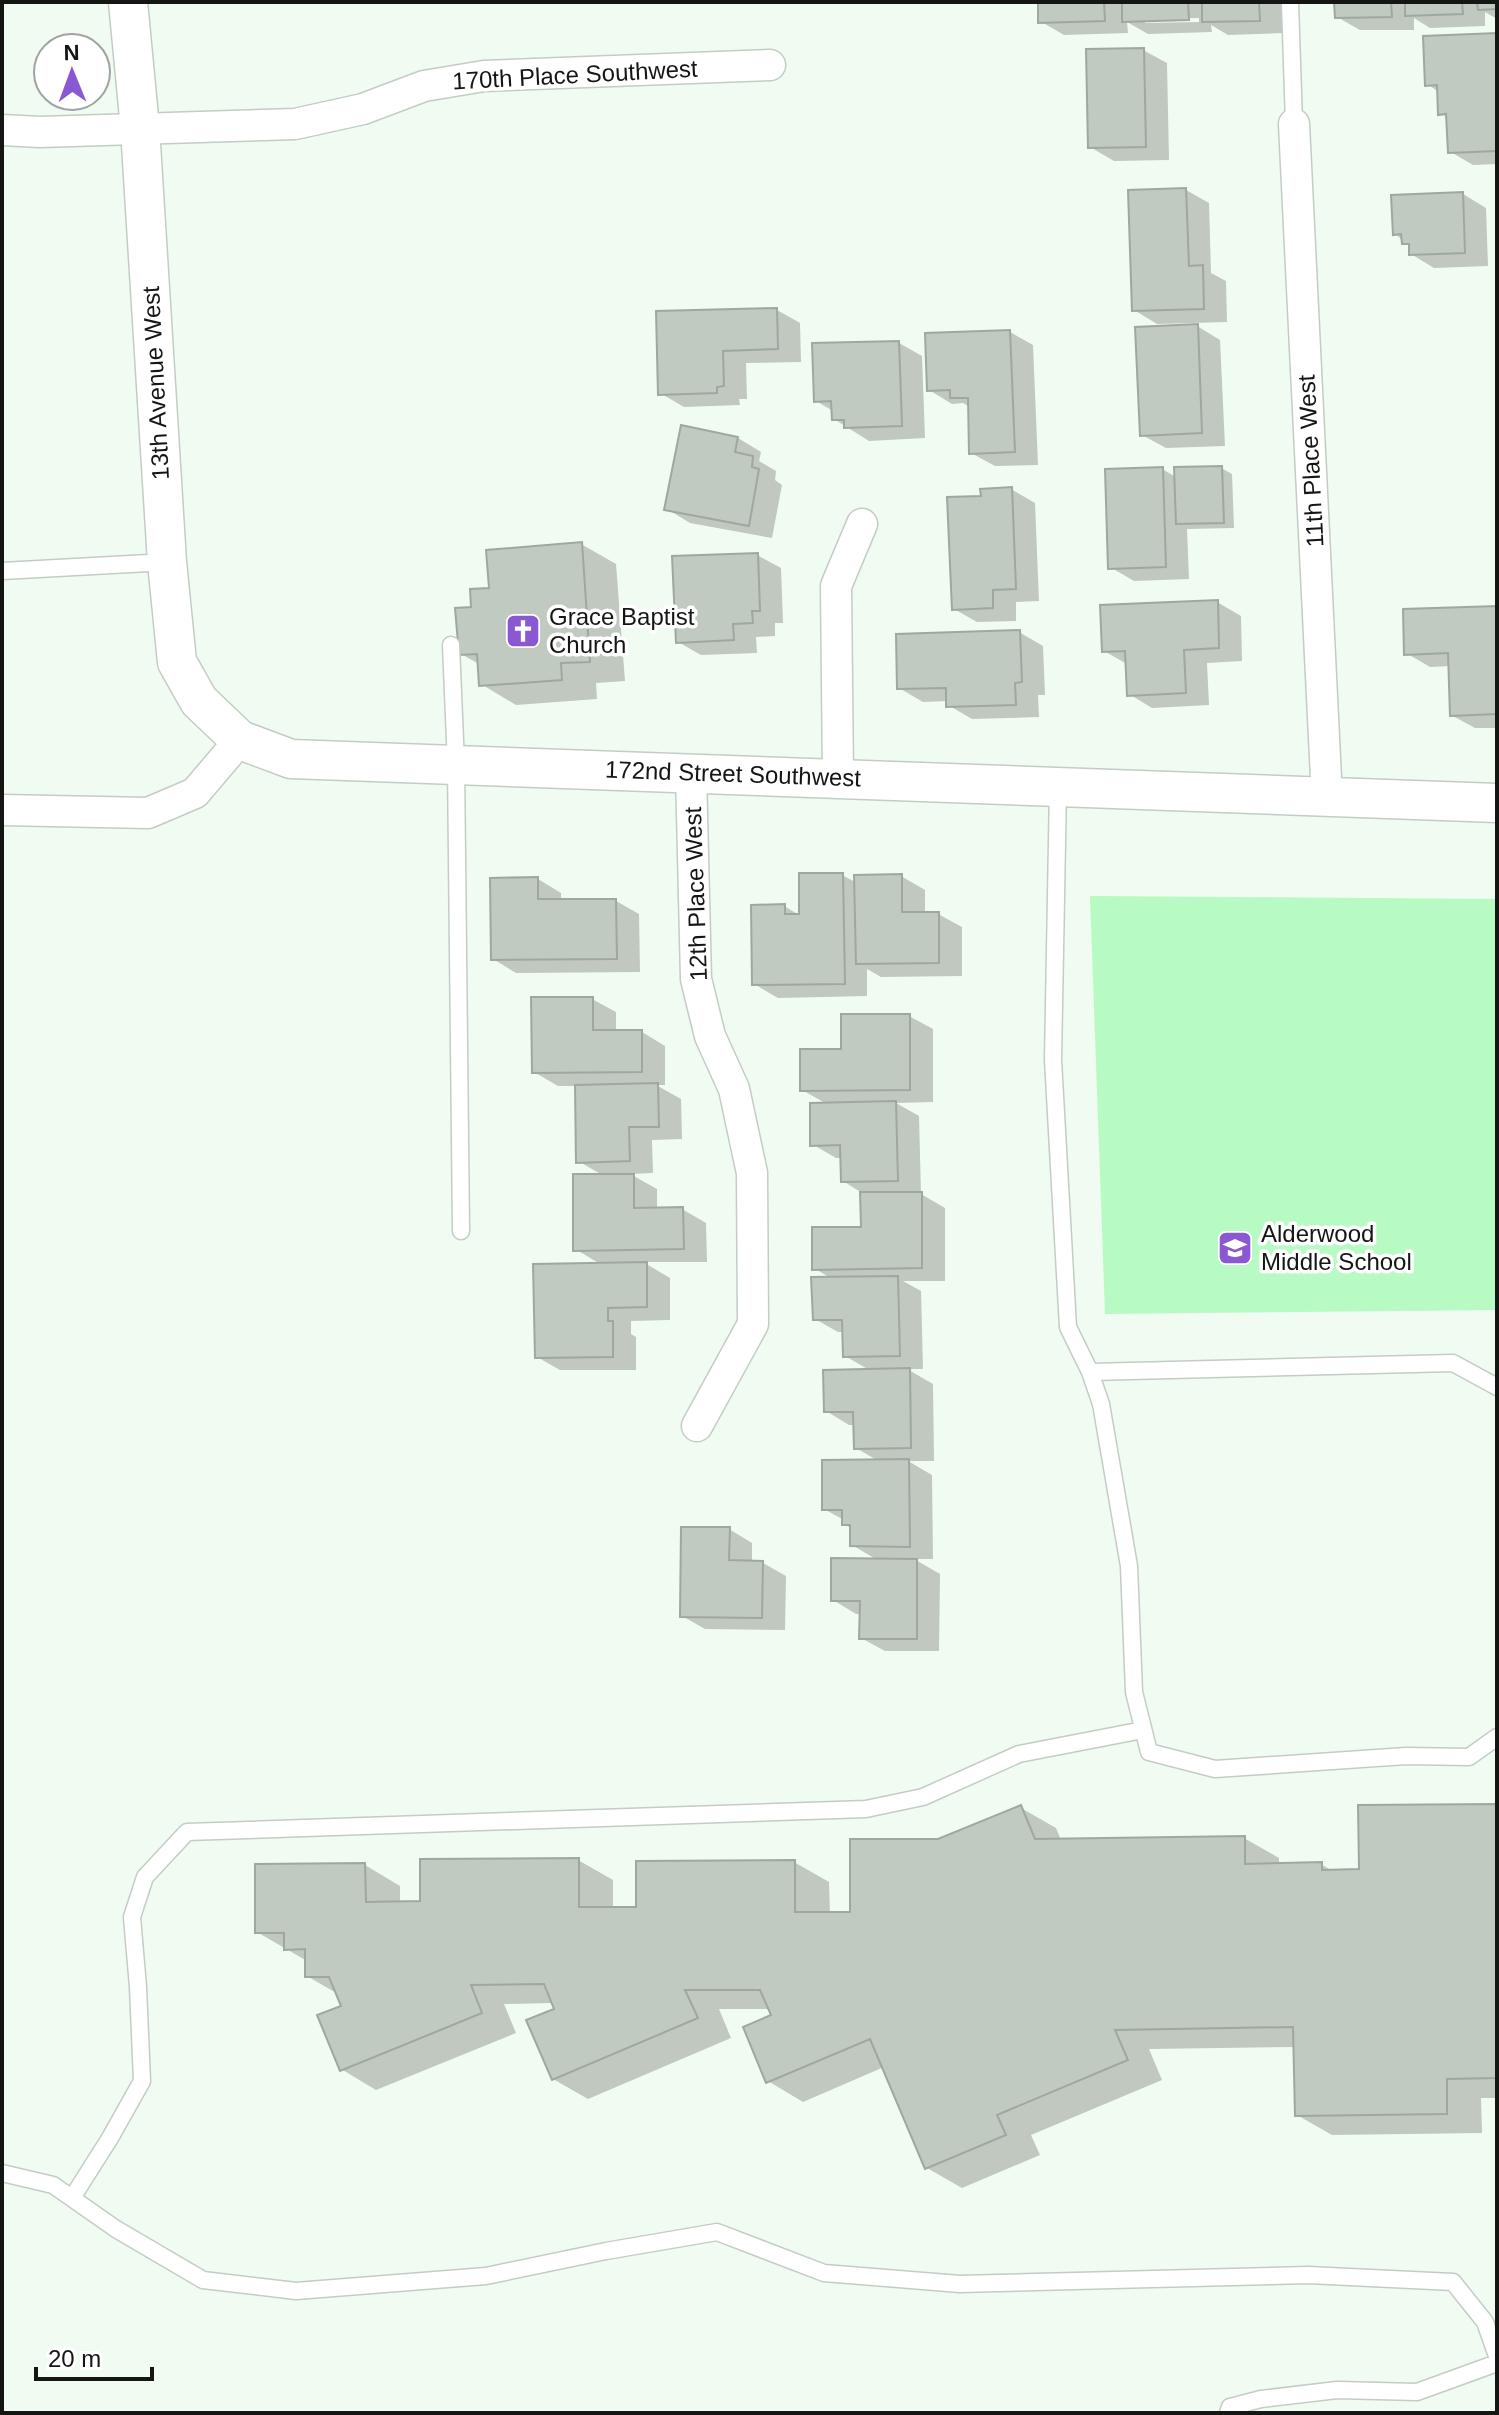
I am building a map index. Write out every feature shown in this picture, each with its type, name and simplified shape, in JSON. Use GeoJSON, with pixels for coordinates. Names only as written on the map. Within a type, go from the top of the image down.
{"type":"FeatureCollection","features":[{"type":"Feature","properties":{"kind":"street","name":"13th Avenue West"},"geometry":{"type":"LineString","coordinates":[[128,2],[140,128],[167,562],[177,662],[199,701],[240,740]]}},
{"type":"Feature","properties":{"kind":"street","name":"170th Place Southwest"},"geometry":{"type":"LineString","coordinates":[[2,130],[40,132],[295,124],[363,109],[424,86],[484,76],[770,65]]}},
{"type":"Feature","properties":{"kind":"street","name":"11th Place West"},"geometry":{"type":"LineString","coordinates":[[1294,124],[1327,799]]}},
{"type":"Feature","properties":{"kind":"street"},"geometry":{"type":"LineString","coordinates":[[838,778],[836,586],[862,524]]}},
{"type":"Feature","properties":{"kind":"street","name":"172nd Street Southwest"},"geometry":{"type":"LineString","coordinates":[[240,740],[291,759],[1497,803]]}},
{"type":"Feature","properties":{"kind":"street"},"geometry":{"type":"LineString","coordinates":[[2,810],[148,813],[195,793],[240,740]]}},
{"type":"Feature","properties":{"kind":"street","name":"12th Place West"},"geometry":{"type":"LineString","coordinates":[[691,772],[696,979],[710,1036],[734,1089],[752,1173],[753,1324],[697,1426]]}},
{"type":"Feature","properties":{"kind":"lane"},"geometry":{"type":"LineString","coordinates":[[1290,2],[1294,124]]}},
{"type":"Feature","properties":{"kind":"lane"},"geometry":{"type":"LineString","coordinates":[[2,571],[167,562]]}},
{"type":"Feature","properties":{"kind":"lane"},"geometry":{"type":"LineString","coordinates":[[451,645],[456,764],[461,1231]]}},
{"type":"Feature","properties":{"kind":"lane"},"geometry":{"type":"LineString","coordinates":[[1058,787],[1053,1060],[1068,1327],[1090,1372],[1101,1404],[1129,1566],[1134,1692],[1149,1752],[1215,1769],[1406,1756],[1469,1757],[1497,1737]]}},
{"type":"Feature","properties":{"kind":"lane"},"geometry":{"type":"LineString","coordinates":[[1090,1372],[1453,1363],[1497,1387]]}},
{"type":"Feature","properties":{"kind":"lane"},"geometry":{"type":"LineString","coordinates":[[72,2198],[142,2081],[132,1917],[145,1877],[187,1832],[866,1809],[923,1797],[1019,1754],[1143,1730]]}},
{"type":"Feature","properties":{"kind":"lane"},"geometry":{"type":"LineString","coordinates":[[2,2173],[53,2185],[116,2229],[203,2280],[296,2291],[486,2276],[717,2232],[824,2273],[960,2284],[1308,2275],[1453,2282],[1485,2322],[1497,2356]]}},
{"type":"Feature","properties":{"kind":"lane"},"geometry":{"type":"LineString","coordinates":[[1228,2413],[1230,2407],[1261,2399],[1337,2390],[1417,2392],[1497,2363]]}},
{"type":"Feature","properties":{"kind":"green space"},"geometry":{"type":"Polygon","coordinates":[[[1090,896],[1497,899],[1497,1310],[1105,1314],[1090,896]]]}},
{"type":"Feature","properties":{"kind":"building"},"geometry":{"type":"Polygon","coordinates":[[[1038,2],[1104,2],[1105,21],[1038,23],[1038,2]]]}},
{"type":"Feature","properties":{"kind":"building"},"geometry":{"type":"Polygon","coordinates":[[[1122,2],[1188,2],[1189,20],[1122,22],[1122,2]]]}},
{"type":"Feature","properties":{"kind":"building"},"geometry":{"type":"Polygon","coordinates":[[[1202,2],[1259,2],[1260,21],[1202,22],[1202,2]]]}},
{"type":"Feature","properties":{"kind":"building"},"geometry":{"type":"Polygon","coordinates":[[[1334,2],[1391,2],[1392,17],[1335,18],[1334,2]]]}},
{"type":"Feature","properties":{"kind":"building"},"geometry":{"type":"Polygon","coordinates":[[[1405,2],[1462,2],[1463,14],[1405,16],[1405,2]]]}},
{"type":"Feature","properties":{"kind":"building"},"geometry":{"type":"Polygon","coordinates":[[[1477,2],[1497,2],[1497,9],[1478,10],[1477,2]]]}},
{"type":"Feature","properties":{"kind":"building"},"geometry":{"type":"Polygon","coordinates":[[[1497,33],[1497,151],[1448,153],[1446,114],[1438,115],[1437,85],[1425,86],[1423,36],[1497,33]]]}},
{"type":"Feature","properties":{"kind":"building"},"geometry":{"type":"Polygon","coordinates":[[[1144,48],[1146,147],[1088,148],[1086,49],[1144,48]]]}},
{"type":"Feature","properties":{"kind":"building"},"geometry":{"type":"Polygon","coordinates":[[[1186,188],[1189,266],[1203,265],[1204,309],[1132,311],[1128,190],[1186,188]]]}},
{"type":"Feature","properties":{"kind":"building"},"geometry":{"type":"Polygon","coordinates":[[[1463,192],[1465,253],[1409,255],[1409,244],[1402,244],[1401,234],[1393,235],[1391,195],[1463,192]]]}},
{"type":"Feature","properties":{"kind":"building"},"geometry":{"type":"Polygon","coordinates":[[[777,308],[778,349],[723,351],[724,386],[717,387],[717,393],[658,395],[656,311],[777,308]]]}},
{"type":"Feature","properties":{"kind":"building"},"geometry":{"type":"Polygon","coordinates":[[[1198,324],[1202,433],[1140,436],[1135,327],[1198,324]]]}},
{"type":"Feature","properties":{"kind":"building"},"geometry":{"type":"Polygon","coordinates":[[[1010,330],[1015,452],[969,454],[968,398],[950,398],[950,390],[927,391],[925,333],[1010,330]]]}},
{"type":"Feature","properties":{"kind":"building"},"geometry":{"type":"Polygon","coordinates":[[[899,341],[902,426],[844,428],[844,420],[832,420],[831,401],[814,402],[812,343],[899,341]]]}},
{"type":"Feature","properties":{"kind":"building"},"geometry":{"type":"Polygon","coordinates":[[[681,425],[738,437],[735,452],[753,456],[752,467],[759,469],[749,526],[664,510],[681,425]]]}},
{"type":"Feature","properties":{"kind":"building"},"geometry":{"type":"Polygon","coordinates":[[[1222,466],[1224,523],[1176,524],[1174,467],[1222,466]]]}},
{"type":"Feature","properties":{"kind":"building"},"geometry":{"type":"Polygon","coordinates":[[[1163,467],[1166,567],[1108,569],[1105,469],[1163,467]]]}},
{"type":"Feature","properties":{"kind":"building"},"geometry":{"type":"Polygon","coordinates":[[[1012,487],[1016,589],[993,590],[993,608],[952,610],[947,497],[981,496],[980,489],[1012,487]]]}},
{"type":"Feature","properties":{"kind":"building","name":"Grace Baptist Church"},"geometry":{"type":"Polygon","coordinates":[[[582,542],[590,662],[561,663],[562,680],[479,686],[477,654],[459,655],[455,608],[471,607],[470,589],[489,588],[486,550],[582,542]]]}},
{"type":"Feature","properties":{"kind":"building"},"geometry":{"type":"Polygon","coordinates":[[[758,553],[760,611],[752,611],[753,623],[733,624],[734,640],[676,643],[672,556],[758,553]]]}},
{"type":"Feature","properties":{"kind":"building"},"geometry":{"type":"Polygon","coordinates":[[[1218,600],[1219,648],[1184,650],[1186,693],[1127,696],[1125,651],[1102,652],[1100,605],[1218,600]]]}},
{"type":"Feature","properties":{"kind":"building"},"geometry":{"type":"Polygon","coordinates":[[[1497,606],[1497,714],[1450,716],[1448,653],[1404,655],[1403,609],[1497,606]]]}},
{"type":"Feature","properties":{"kind":"building"},"geometry":{"type":"Polygon","coordinates":[[[1020,630],[1022,682],[1015,683],[1016,705],[946,707],[946,688],[897,689],[896,634],[1020,630]]]}},
{"type":"Feature","properties":{"kind":"building"},"geometry":{"type":"Polygon","coordinates":[[[799,873],[843,873],[845,984],[752,985],[751,905],[785,904],[785,914],[799,914],[799,873]]]}},
{"type":"Feature","properties":{"kind":"building"},"geometry":{"type":"Polygon","coordinates":[[[902,874],[902,912],[939,912],[939,963],[856,964],[854,875],[902,874]]]}},
{"type":"Feature","properties":{"kind":"building"},"geometry":{"type":"Polygon","coordinates":[[[538,877],[538,899],[616,899],[617,959],[491,960],[490,878],[538,877]]]}},
{"type":"Feature","properties":{"kind":"building"},"geometry":{"type":"Polygon","coordinates":[[[531,997],[593,997],[593,1030],[642,1030],[642,1072],[532,1073],[531,997]]]}},
{"type":"Feature","properties":{"kind":"building"},"geometry":{"type":"Polygon","coordinates":[[[841,1014],[910,1014],[910,1090],[800,1091],[800,1049],[841,1049],[841,1014]]]}},
{"type":"Feature","properties":{"kind":"building"},"geometry":{"type":"Polygon","coordinates":[[[658,1083],[659,1127],[629,1127],[630,1161],[576,1163],[575,1085],[658,1083]]]}},
{"type":"Feature","properties":{"kind":"building"},"geometry":{"type":"Polygon","coordinates":[[[896,1101],[898,1181],[841,1182],[840,1145],[810,1146],[810,1103],[896,1101]]]}},
{"type":"Feature","properties":{"kind":"building"},"geometry":{"type":"Polygon","coordinates":[[[573,1174],[634,1174],[634,1208],[683,1207],[684,1249],[573,1251],[573,1174]]]}},
{"type":"Feature","properties":{"kind":"building"},"geometry":{"type":"Polygon","coordinates":[[[860,1192],[922,1192],[922,1268],[812,1270],[812,1227],[861,1227],[860,1192]]]}},
{"type":"Feature","properties":{"kind":"building"},"geometry":{"type":"Polygon","coordinates":[[[647,1262],[647,1307],[608,1308],[608,1321],[613,1321],[613,1357],[535,1358],[533,1264],[647,1262]]]}},
{"type":"Feature","properties":{"kind":"building"},"geometry":{"type":"Polygon","coordinates":[[[898,1276],[900,1356],[843,1357],[842,1320],[813,1320],[811,1277],[898,1276]]]}},
{"type":"Feature","properties":{"kind":"building"},"geometry":{"type":"Polygon","coordinates":[[[910,1368],[911,1448],[854,1449],[853,1412],[824,1412],[823,1370],[910,1368]]]}},
{"type":"Feature","properties":{"kind":"building"},"geometry":{"type":"Polygon","coordinates":[[[909,1459],[910,1547],[850,1546],[850,1525],[842,1525],[842,1510],[822,1510],[822,1460],[909,1459]]]}},
{"type":"Feature","properties":{"kind":"building"},"geometry":{"type":"Polygon","coordinates":[[[681,1527],[730,1527],[729,1560],[763,1561],[762,1618],[680,1617],[681,1527]]]}},
{"type":"Feature","properties":{"kind":"building"},"geometry":{"type":"Polygon","coordinates":[[[831,1558],[917,1559],[917,1639],[859,1639],[860,1601],[831,1601],[831,1558]]]}},
{"type":"Feature","properties":{"kind":"building"},"geometry":{"type":"Polygon","coordinates":[[[1497,1804],[1497,2078],[1447,2079],[1447,2114],[1295,2116],[1293,2027],[1115,2030],[1128,2060],[997,2115],[1006,2135],[925,2169],[870,2039],[766,2083],[743,2027],[771,2015],[760,1990],[685,1990],[698,2018],[552,2080],[526,2020],[554,2009],[544,1984],[471,1985],[482,2013],[340,2071],[317,2015],[341,2006],[329,1977],[305,1977],[305,1949],[284,1950],[284,1933],[255,1933],[255,1864],[365,1863],[366,1902],[420,1901],[420,1859],[579,1858],[579,1907],[636,1907],[636,1861],[795,1860],[795,1912],[850,1912],[850,1839],[938,1839],[1021,1805],[1035,1839],[1245,1836],[1245,1864],[1322,1862],[1322,1870],[1359,1869],[1358,1805],[1497,1804]]]}},
{"type":"Feature","properties":{"kind":"place","name":"Grace Baptist Church"},"geometry":{"type":"Point","coordinates":[523,631]}},
{"type":"Feature","properties":{"kind":"place","name":"Alderwood Middle School"},"geometry":{"type":"Point","coordinates":[1235,1248]}}]}
